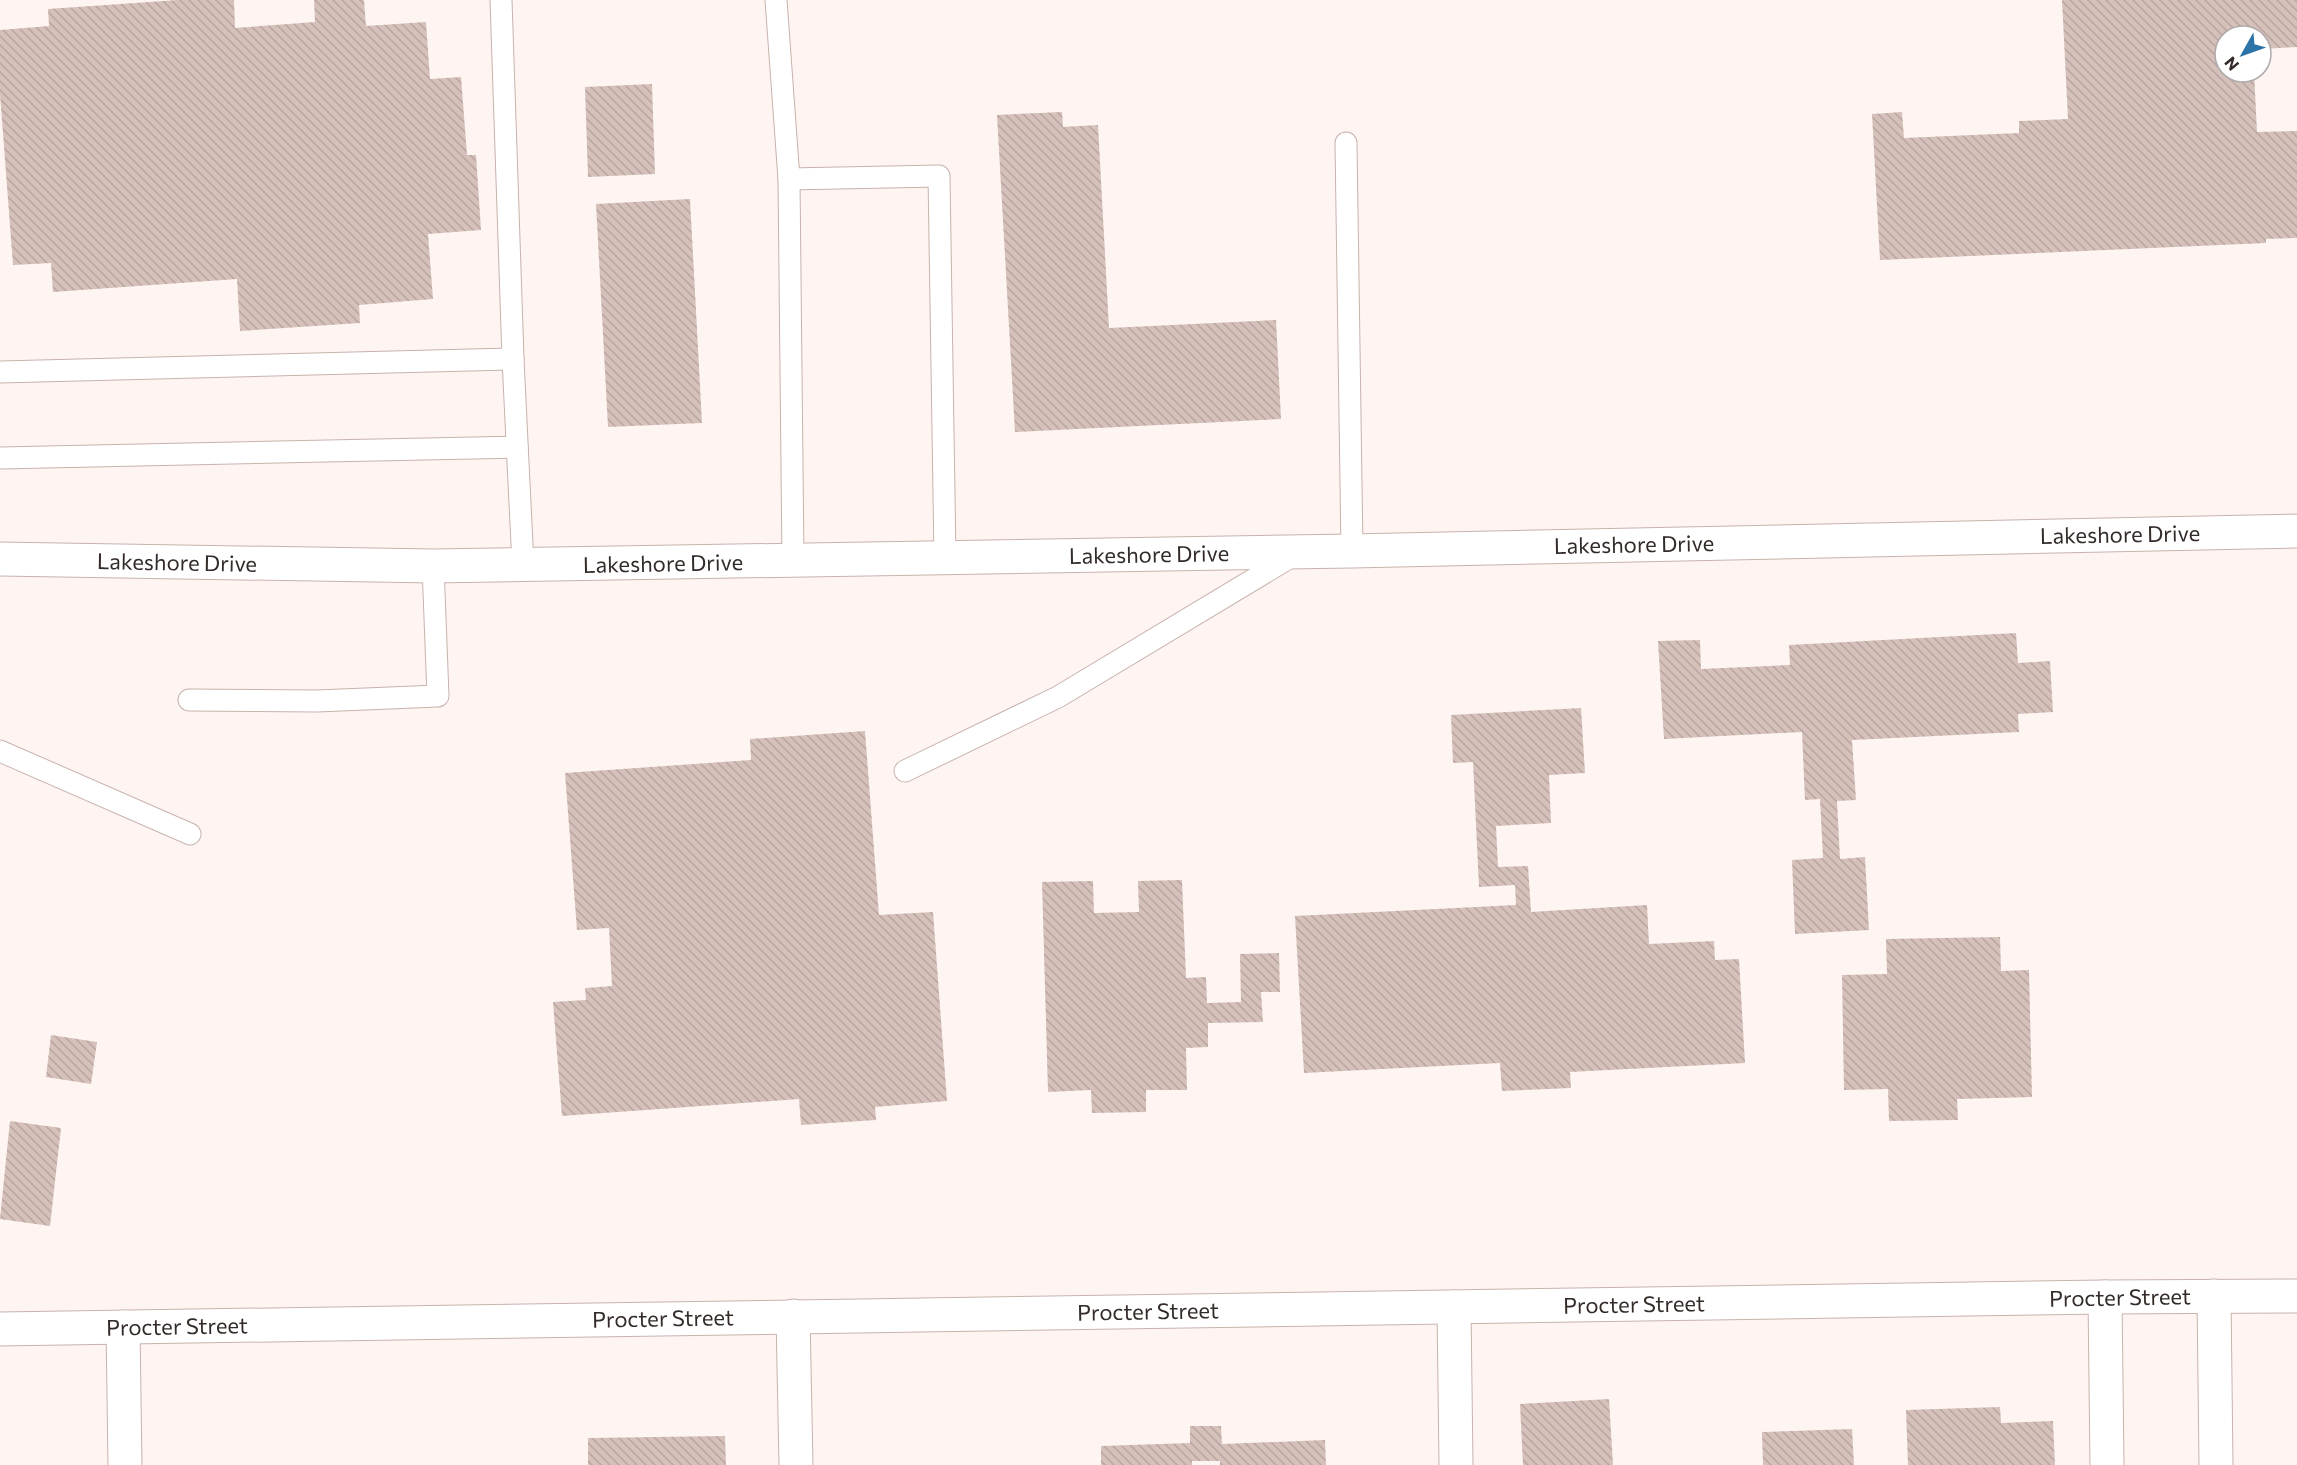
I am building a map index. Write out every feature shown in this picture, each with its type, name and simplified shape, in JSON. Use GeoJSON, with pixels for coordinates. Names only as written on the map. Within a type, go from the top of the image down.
{"type":"FeatureCollection","features":[{"type":"Feature","properties":{"kind":"street","name":"Lakeshore Drive"},"geometry":{"type":"LineString","coordinates":[[0,559],[434,566],[523,565],[1352,551],[2297,531]]}},
{"type":"Feature","properties":{"kind":"street"},"geometry":{"type":"LineString","coordinates":[[2214,1296],[2216,1465]]}},
{"type":"Feature","properties":{"kind":"street","name":"Procter Street"},"geometry":{"type":"LineString","coordinates":[[0,1329],[2297,1296]]}},
{"type":"Feature","properties":{"kind":"street"},"geometry":{"type":"LineString","coordinates":[[2105,1297],[2107,1465]]}},
{"type":"Feature","properties":{"kind":"street"},"geometry":{"type":"LineString","coordinates":[[1454,1307],[1456,1465]]}},
{"type":"Feature","properties":{"kind":"street"},"geometry":{"type":"LineString","coordinates":[[793,1316],[796,1465]]}},
{"type":"Feature","properties":{"kind":"street"},"geometry":{"type":"LineString","coordinates":[[123,1327],[125,1465]]}},
{"type":"Feature","properties":{"kind":"lane"},"geometry":{"type":"LineString","coordinates":[[501,0],[513,359],[523,565]]}},
{"type":"Feature","properties":{"kind":"lane"},"geometry":{"type":"LineString","coordinates":[[776,0],[789,178],[793,561]]}},
{"type":"Feature","properties":{"kind":"lane"},"geometry":{"type":"LineString","coordinates":[[1346,143],[1352,551]]}},
{"type":"Feature","properties":{"kind":"lane"},"geometry":{"type":"LineString","coordinates":[[789,178],[939,176],[945,558]]}},
{"type":"Feature","properties":{"kind":"lane"},"geometry":{"type":"LineString","coordinates":[[0,372],[513,359]]}},
{"type":"Feature","properties":{"kind":"lane"},"geometry":{"type":"LineString","coordinates":[[0,458],[517,447]]}},
{"type":"Feature","properties":{"kind":"lane"},"geometry":{"type":"LineString","coordinates":[[904,771],[1058,697],[1299,552]]}},
{"type":"Feature","properties":{"kind":"lane"},"geometry":{"type":"LineString","coordinates":[[189,700],[318,701],[438,696],[434,566]]}},
{"type":"Feature","properties":{"kind":"lane"},"geometry":{"type":"LineString","coordinates":[[0,751],[190,834]]}},
{"type":"Feature","properties":{"kind":"building"},"geometry":{"type":"Polygon","coordinates":[[[178,0],[234,0],[235,28],[315,22],[314,0],[364,0],[366,26],[426,22],[430,79],[461,77],[467,155],[476,155],[481,230],[428,234],[433,299],[359,305],[360,323],[240,331],[237,279],[53,292],[51,263],[13,265],[0,94],[0,30],[49,26],[48,9],[178,0]]]}},
{"type":"Feature","properties":{"kind":"building"},"geometry":{"type":"Polygon","coordinates":[[[2062,0],[2297,0],[2297,47],[2273,48],[2273,24],[2213,24],[2213,84],[2255,84],[2257,132],[2297,131],[2297,238],[2266,239],[2266,243],[1880,260],[1872,114],[1902,112],[1904,138],[2019,133],[2019,121],[2068,119],[2062,0]]]}},
{"type":"Feature","properties":{"kind":"building"},"geometry":{"type":"Polygon","coordinates":[[[652,84],[655,174],[588,177],[585,87],[652,84]]]}},
{"type":"Feature","properties":{"kind":"building"},"geometry":{"type":"Polygon","coordinates":[[[1062,112],[1063,127],[1098,125],[1109,328],[1276,320],[1281,419],[1015,432],[997,115],[1062,112]]]}},
{"type":"Feature","properties":{"kind":"building"},"geometry":{"type":"Polygon","coordinates":[[[690,199],[702,423],[608,427],[596,204],[690,199]]]}},
{"type":"Feature","properties":{"kind":"building"},"geometry":{"type":"Polygon","coordinates":[[[2016,633],[2018,663],[2050,661],[2053,712],[2018,714],[2019,732],[1852,740],[1856,800],[1837,801],[1840,859],[1865,857],[1869,930],[1795,934],[1792,860],[1823,858],[1820,799],[1805,800],[1802,732],[1664,739],[1658,641],[1700,640],[1701,669],[1790,665],[1789,645],[2016,633]]]}},
{"type":"Feature","properties":{"kind":"building"},"geometry":{"type":"Polygon","coordinates":[[[1581,708],[1585,773],[1549,775],[1551,823],[1496,826],[1498,867],[1528,866],[1531,912],[1647,905],[1649,944],[1714,941],[1715,960],[1739,959],[1745,1063],[1570,1072],[1571,1088],[1502,1091],[1500,1063],[1304,1073],[1295,916],[1516,905],[1515,885],[1479,887],[1473,762],[1453,763],[1451,715],[1581,708]]]}},
{"type":"Feature","properties":{"kind":"building"},"geometry":{"type":"Polygon","coordinates":[[[865,731],[879,915],[933,912],[947,1101],[875,1107],[876,1120],[801,1125],[799,1099],[562,1116],[553,1002],[586,1000],[585,988],[612,986],[609,928],[577,930],[565,773],[751,760],[750,739],[865,731]]]}},
{"type":"Feature","properties":{"kind":"building"},"geometry":{"type":"Polygon","coordinates":[[[1182,880],[1186,978],[1206,977],[1207,1003],[1241,1002],[1240,954],[1279,953],[1280,992],[1261,992],[1263,1022],[1208,1023],[1208,1047],[1186,1048],[1187,1090],[1146,1090],[1146,1112],[1092,1113],[1091,1090],[1048,1092],[1042,882],[1093,881],[1094,913],[1139,912],[1138,881],[1182,880]]]}},
{"type":"Feature","properties":{"kind":"building"},"geometry":{"type":"Polygon","coordinates":[[[2000,937],[2001,971],[2029,970],[2032,1097],[1957,1099],[1958,1120],[1889,1121],[1888,1089],[1844,1090],[1842,975],[1887,974],[1886,939],[2000,937]]]}},
{"type":"Feature","properties":{"kind":"building"},"geometry":{"type":"Polygon","coordinates":[[[51,1035],[97,1042],[91,1084],[46,1077],[51,1035]]]}},
{"type":"Feature","properties":{"kind":"building"},"geometry":{"type":"Polygon","coordinates":[[[10,1121],[61,1128],[50,1226],[0,1219],[10,1121]]]}},
{"type":"Feature","properties":{"kind":"building"},"geometry":{"type":"Polygon","coordinates":[[[1609,1399],[1613,1465],[1523,1465],[1520,1404],[1609,1399]]]}},
{"type":"Feature","properties":{"kind":"building"},"geometry":{"type":"Polygon","coordinates":[[[2000,1407],[2001,1423],[2053,1421],[2055,1465],[1908,1465],[1906,1410],[2000,1407]]]}},
{"type":"Feature","properties":{"kind":"building"},"geometry":{"type":"Polygon","coordinates":[[[1190,1426],[1221,1426],[1222,1444],[1325,1440],[1326,1465],[1220,1465],[1220,1461],[1192,1461],[1192,1465],[1101,1465],[1101,1446],[1190,1443],[1190,1426]]]}},
{"type":"Feature","properties":{"kind":"building"},"geometry":{"type":"Polygon","coordinates":[[[1852,1429],[1854,1465],[1763,1465],[1762,1432],[1852,1429]]]}},
{"type":"Feature","properties":{"kind":"building"},"geometry":{"type":"Polygon","coordinates":[[[725,1436],[726,1465],[588,1465],[588,1438],[725,1436]]]}}]}
